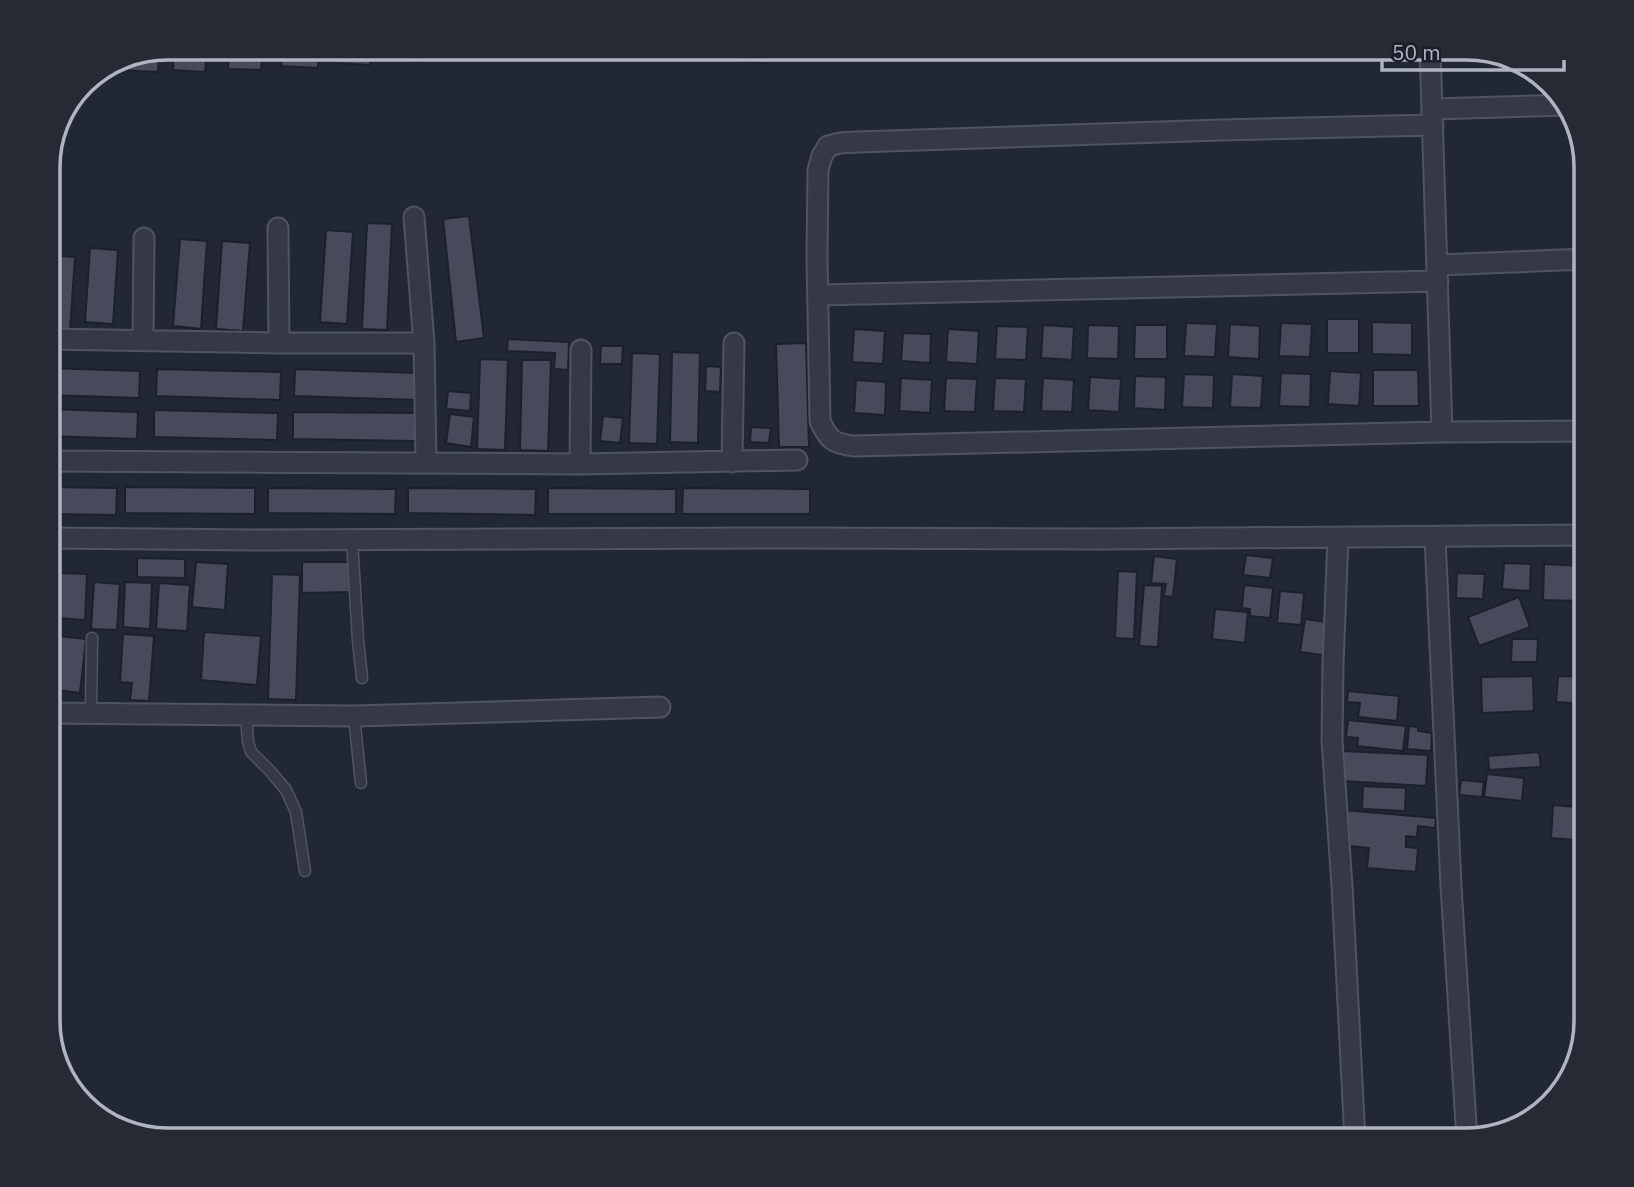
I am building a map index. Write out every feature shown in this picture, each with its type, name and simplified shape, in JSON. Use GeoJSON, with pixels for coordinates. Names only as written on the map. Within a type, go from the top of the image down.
{"type":"FeatureCollection","features":[{"type":"Feature","properties":{"kind":"street"},"geometry":{"type":"LineString","coordinates":[[1430,60],[1443,432]]}},
{"type":"Feature","properties":{"kind":"street"},"geometry":{"type":"LineString","coordinates":[[1555,106],[1432,117],[1221,130],[839,143],[828,146],[818,170],[820,421],[827,436],[840,445],[854,446],[1443,432],[1574,432]]}},
{"type":"Feature","properties":{"kind":"street"},"geometry":{"type":"LineString","coordinates":[[414,217],[424,343],[426,462]]}},
{"type":"Feature","properties":{"kind":"street"},"geometry":{"type":"LineString","coordinates":[[278,228],[279,343]]}},
{"type":"Feature","properties":{"kind":"street"},"geometry":{"type":"LineString","coordinates":[[143,341],[144,238]]}},
{"type":"Feature","properties":{"kind":"street"},"geometry":{"type":"LineString","coordinates":[[818,295],[1438,273],[1574,260]]}},
{"type":"Feature","properties":{"kind":"street"},"geometry":{"type":"LineString","coordinates":[[60,339],[424,343]]}},
{"type":"Feature","properties":{"kind":"street"},"geometry":{"type":"LineString","coordinates":[[732,462],[734,344]]}},
{"type":"Feature","properties":{"kind":"street"},"geometry":{"type":"LineString","coordinates":[[580,464],[581,350]]}},
{"type":"Feature","properties":{"kind":"street"},"geometry":{"type":"LineString","coordinates":[[60,461],[580,464],[797,460]]}},
{"type":"Feature","properties":{"kind":"street"},"geometry":{"type":"LineString","coordinates":[[60,538],[352,540],[1574,535]]}},
{"type":"Feature","properties":{"kind":"street"},"geometry":{"type":"LineString","coordinates":[[1435,537],[1451,886],[1466,1128]]}},
{"type":"Feature","properties":{"kind":"street"},"geometry":{"type":"LineString","coordinates":[[1338,538],[1332,740],[1354,1128]]}},
{"type":"Feature","properties":{"kind":"street"},"geometry":{"type":"LineString","coordinates":[[60,713],[354,716],[660,706]]}},
{"type":"Feature","properties":{"kind":"lane"},"geometry":{"type":"LineString","coordinates":[[352,540],[362,678]]}},
{"type":"Feature","properties":{"kind":"lane"},"geometry":{"type":"LineString","coordinates":[[91,713],[92,638]]}},
{"type":"Feature","properties":{"kind":"lane"},"geometry":{"type":"LineString","coordinates":[[247,715],[250,752],[286,790],[296,812],[304,871]]}},
{"type":"Feature","properties":{"kind":"lane"},"geometry":{"type":"LineString","coordinates":[[354,716],[361,783]]}},
{"type":"Feature","properties":{"kind":"building"},"geometry":{"type":"Polygon","coordinates":[[[159,60],[158,72],[121,70],[132,65],[159,60]]]}},
{"type":"Feature","properties":{"kind":"building"},"geometry":{"type":"Polygon","coordinates":[[[173,60],[206,60],[205,72],[173,70],[173,60]]]}},
{"type":"Feature","properties":{"kind":"building"},"geometry":{"type":"Polygon","coordinates":[[[228,60],[262,60],[261,70],[228,69],[228,60]]]}},
{"type":"Feature","properties":{"kind":"building"},"geometry":{"type":"Polygon","coordinates":[[[281,60],[318,60],[318,68],[281,66],[281,60]]]}},
{"type":"Feature","properties":{"kind":"building"},"geometry":{"type":"Polygon","coordinates":[[[335,60],[370,60],[370,65],[335,63],[335,60]]]}},
{"type":"Feature","properties":{"kind":"building"},"geometry":{"type":"Polygon","coordinates":[[[589,60],[624,60],[624,61],[589,60]]]}},
{"type":"Feature","properties":{"kind":"building"},"geometry":{"type":"Polygon","coordinates":[[[737,60],[767,60],[767,63],[737,60]]]}},
{"type":"Feature","properties":{"kind":"building"},"geometry":{"type":"Polygon","coordinates":[[[469,216],[484,338],[456,342],[443,219],[469,216]]]}},
{"type":"Feature","properties":{"kind":"building"},"geometry":{"type":"Polygon","coordinates":[[[367,223],[392,224],[387,330],[362,329],[367,223]]]}},
{"type":"Feature","properties":{"kind":"building"},"geometry":{"type":"Polygon","coordinates":[[[326,230],[353,232],[347,324],[320,322],[326,230]]]}},
{"type":"Feature","properties":{"kind":"building"},"geometry":{"type":"Polygon","coordinates":[[[180,239],[207,241],[201,329],[173,326],[180,239]]]}},
{"type":"Feature","properties":{"kind":"building"},"geometry":{"type":"Polygon","coordinates":[[[222,241],[250,243],[243,331],[216,329],[222,241]]]}},
{"type":"Feature","properties":{"kind":"building"},"geometry":{"type":"Polygon","coordinates":[[[90,248],[118,250],[113,324],[85,322],[90,248]]]}},
{"type":"Feature","properties":{"kind":"building"},"geometry":{"type":"Polygon","coordinates":[[[60,256],[75,257],[70,331],[60,330],[60,256]]]}},
{"type":"Feature","properties":{"kind":"building"},"geometry":{"type":"Polygon","coordinates":[[[1327,319],[1359,319],[1359,353],[1327,353],[1327,319]]]}},
{"type":"Feature","properties":{"kind":"building"},"geometry":{"type":"Polygon","coordinates":[[[1372,322],[1412,323],[1412,355],[1372,354],[1372,322]]]}},
{"type":"Feature","properties":{"kind":"building"},"geometry":{"type":"Polygon","coordinates":[[[1186,323],[1217,324],[1215,357],[1184,356],[1186,323]]]}},
{"type":"Feature","properties":{"kind":"building"},"geometry":{"type":"Polygon","coordinates":[[[1281,323],[1312,324],[1310,357],[1279,356],[1281,323]]]}},
{"type":"Feature","properties":{"kind":"building"},"geometry":{"type":"Polygon","coordinates":[[[1230,324],[1260,326],[1259,359],[1228,357],[1230,324]]]}},
{"type":"Feature","properties":{"kind":"building"},"geometry":{"type":"Polygon","coordinates":[[[1043,325],[1074,327],[1072,360],[1041,358],[1043,325]]]}},
{"type":"Feature","properties":{"kind":"building"},"geometry":{"type":"Polygon","coordinates":[[[1088,325],[1119,326],[1118,359],[1087,358],[1088,325]]]}},
{"type":"Feature","properties":{"kind":"building"},"geometry":{"type":"Polygon","coordinates":[[[1135,325],[1167,325],[1167,359],[1134,359],[1135,325]]]}},
{"type":"Feature","properties":{"kind":"building"},"geometry":{"type":"Polygon","coordinates":[[[997,326],[1028,327],[1026,360],[995,359],[997,326]]]}},
{"type":"Feature","properties":{"kind":"building"},"geometry":{"type":"Polygon","coordinates":[[[854,329],[885,331],[883,364],[852,362],[854,329]]]}},
{"type":"Feature","properties":{"kind":"building"},"geometry":{"type":"Polygon","coordinates":[[[948,329],[979,331],[977,364],[946,362],[948,329]]]}},
{"type":"Feature","properties":{"kind":"building"},"geometry":{"type":"Polygon","coordinates":[[[903,333],[931,334],[930,363],[901,361],[903,333]]]}},
{"type":"Feature","properties":{"kind":"building"},"geometry":{"type":"Polygon","coordinates":[[[508,339],[569,342],[568,370],[554,369],[555,353],[507,351],[508,339]]]}},
{"type":"Feature","properties":{"kind":"building"},"geometry":{"type":"Polygon","coordinates":[[[806,343],[809,447],[779,447],[776,344],[806,343]]]}},
{"type":"Feature","properties":{"kind":"building"},"geometry":{"type":"Polygon","coordinates":[[[601,346],[623,346],[622,364],[600,364],[601,346]]]}},
{"type":"Feature","properties":{"kind":"building"},"geometry":{"type":"Polygon","coordinates":[[[672,352],[700,353],[698,443],[670,442],[672,352]]]}},
{"type":"Feature","properties":{"kind":"building"},"geometry":{"type":"Polygon","coordinates":[[[632,353],[660,354],[657,444],[629,443],[632,353]]]}},
{"type":"Feature","properties":{"kind":"building"},"geometry":{"type":"Polygon","coordinates":[[[480,359],[508,360],[505,450],[477,449],[480,359]]]}},
{"type":"Feature","properties":{"kind":"building"},"geometry":{"type":"Polygon","coordinates":[[[522,360],[551,360],[548,451],[520,450],[522,360]]]}},
{"type":"Feature","properties":{"kind":"building"},"geometry":{"type":"Polygon","coordinates":[[[706,366],[721,367],[720,392],[705,391],[706,366]]]}},
{"type":"Feature","properties":{"kind":"building"},"geometry":{"type":"Polygon","coordinates":[[[60,368],[140,371],[139,398],[60,395],[60,368]]]}},
{"type":"Feature","properties":{"kind":"building"},"geometry":{"type":"Polygon","coordinates":[[[157,369],[281,372],[280,400],[156,396],[157,369]]]}},
{"type":"Feature","properties":{"kind":"building"},"geometry":{"type":"Polygon","coordinates":[[[295,369],[418,373],[417,400],[294,396],[295,369]]]}},
{"type":"Feature","properties":{"kind":"building"},"geometry":{"type":"Polygon","coordinates":[[[1373,370],[1418,370],[1419,406],[1373,406],[1373,370]]]}},
{"type":"Feature","properties":{"kind":"building"},"geometry":{"type":"Polygon","coordinates":[[[1330,371],[1361,373],[1359,406],[1328,404],[1330,371]]]}},
{"type":"Feature","properties":{"kind":"building"},"geometry":{"type":"Polygon","coordinates":[[[1281,373],[1311,374],[1310,407],[1279,406],[1281,373]]]}},
{"type":"Feature","properties":{"kind":"building"},"geometry":{"type":"Polygon","coordinates":[[[1184,374],[1214,375],[1213,408],[1182,407],[1184,374]]]}},
{"type":"Feature","properties":{"kind":"building"},"geometry":{"type":"Polygon","coordinates":[[[1232,374],[1263,376],[1261,408],[1230,407],[1232,374]]]}},
{"type":"Feature","properties":{"kind":"building"},"geometry":{"type":"Polygon","coordinates":[[[1135,376],[1166,377],[1165,410],[1134,408],[1135,376]]]}},
{"type":"Feature","properties":{"kind":"building"},"geometry":{"type":"Polygon","coordinates":[[[1090,377],[1121,379],[1119,412],[1088,410],[1090,377]]]}},
{"type":"Feature","properties":{"kind":"building"},"geometry":{"type":"Polygon","coordinates":[[[901,378],[932,380],[930,413],[899,411],[901,378]]]}},
{"type":"Feature","properties":{"kind":"building"},"geometry":{"type":"Polygon","coordinates":[[[946,378],[977,379],[975,412],[944,411],[946,378]]]}},
{"type":"Feature","properties":{"kind":"building"},"geometry":{"type":"Polygon","coordinates":[[[995,378],[1026,379],[1024,412],[993,411],[995,378]]]}},
{"type":"Feature","properties":{"kind":"building"},"geometry":{"type":"Polygon","coordinates":[[[1043,378],[1074,380],[1072,412],[1041,411],[1043,378]]]}},
{"type":"Feature","properties":{"kind":"building"},"geometry":{"type":"Polygon","coordinates":[[[856,380],[886,382],[885,415],[854,413],[856,380]]]}},
{"type":"Feature","properties":{"kind":"building"},"geometry":{"type":"Polygon","coordinates":[[[448,391],[471,393],[470,411],[446,409],[448,391]]]}},
{"type":"Feature","properties":{"kind":"building"},"geometry":{"type":"Polygon","coordinates":[[[60,409],[138,412],[137,439],[60,436],[60,409]]]}},
{"type":"Feature","properties":{"kind":"building"},"geometry":{"type":"Polygon","coordinates":[[[154,410],[278,413],[277,440],[154,437],[154,410]]]}},
{"type":"Feature","properties":{"kind":"building"},"geometry":{"type":"Polygon","coordinates":[[[293,412],[417,413],[416,441],[293,439],[293,412]]]}},
{"type":"Feature","properties":{"kind":"building"},"geometry":{"type":"Polygon","coordinates":[[[450,414],[474,417],[471,447],[446,443],[450,414]]]}},
{"type":"Feature","properties":{"kind":"building"},"geometry":{"type":"Polygon","coordinates":[[[603,416],[623,418],[620,443],[600,441],[603,416]]]}},
{"type":"Feature","properties":{"kind":"building"},"geometry":{"type":"Polygon","coordinates":[[[751,427],[771,428],[769,443],[750,442],[751,427]]]}},
{"type":"Feature","properties":{"kind":"building"},"geometry":{"type":"Polygon","coordinates":[[[60,487],[117,488],[116,515],[60,514],[60,487]]]}},
{"type":"Feature","properties":{"kind":"building"},"geometry":{"type":"Polygon","coordinates":[[[125,487],[255,488],[255,514],[125,513],[125,487]]]}},
{"type":"Feature","properties":{"kind":"building"},"geometry":{"type":"Polygon","coordinates":[[[268,488],[396,489],[395,514],[268,513],[268,488]]]}},
{"type":"Feature","properties":{"kind":"building"},"geometry":{"type":"Polygon","coordinates":[[[408,488],[536,489],[535,515],[408,513],[408,488]]]}},
{"type":"Feature","properties":{"kind":"building"},"geometry":{"type":"Polygon","coordinates":[[[548,488],[676,489],[676,514],[548,514],[548,488]]]}},
{"type":"Feature","properties":{"kind":"building"},"geometry":{"type":"Polygon","coordinates":[[[683,488],[810,489],[810,514],[682,514],[683,488]]]}},
{"type":"Feature","properties":{"kind":"building"},"geometry":{"type":"Polygon","coordinates":[[[1246,555],[1273,558],[1270,578],[1243,575],[1246,555]]]}},
{"type":"Feature","properties":{"kind":"building"},"geometry":{"type":"Polygon","coordinates":[[[1154,556],[1177,559],[1173,597],[1164,596],[1166,584],[1151,583],[1154,556]]]}},
{"type":"Feature","properties":{"kind":"building"},"geometry":{"type":"Polygon","coordinates":[[[137,558],[185,559],[185,578],[137,577],[137,558]]]}},
{"type":"Feature","properties":{"kind":"building"},"geometry":{"type":"Polygon","coordinates":[[[196,562],[228,564],[225,610],[192,607],[196,562]]]}},
{"type":"Feature","properties":{"kind":"building"},"geometry":{"type":"Polygon","coordinates":[[[302,562],[350,562],[351,592],[302,593],[302,562]]]}},
{"type":"Feature","properties":{"kind":"building"},"geometry":{"type":"Polygon","coordinates":[[[1504,563],[1531,564],[1530,591],[1502,589],[1504,563]]]}},
{"type":"Feature","properties":{"kind":"building"},"geometry":{"type":"Polygon","coordinates":[[[1544,564],[1574,566],[1574,601],[1543,600],[1544,564]]]}},
{"type":"Feature","properties":{"kind":"building"},"geometry":{"type":"Polygon","coordinates":[[[1118,571],[1137,572],[1134,639],[1115,638],[1118,571]]]}},
{"type":"Feature","properties":{"kind":"building"},"geometry":{"type":"Polygon","coordinates":[[[60,573],[87,574],[85,620],[60,618],[60,573]]]}},
{"type":"Feature","properties":{"kind":"building"},"geometry":{"type":"Polygon","coordinates":[[[1457,573],[1485,574],[1483,599],[1456,598],[1457,573]]]}},
{"type":"Feature","properties":{"kind":"building"},"geometry":{"type":"Polygon","coordinates":[[[272,574],[300,575],[296,700],[268,699],[272,574]]]}},
{"type":"Feature","properties":{"kind":"building"},"geometry":{"type":"Polygon","coordinates":[[[94,582],[120,584],[117,630],[91,629],[94,582]]]}},
{"type":"Feature","properties":{"kind":"building"},"geometry":{"type":"Polygon","coordinates":[[[125,582],[152,583],[150,629],[123,627],[125,582]]]}},
{"type":"Feature","properties":{"kind":"building"},"geometry":{"type":"Polygon","coordinates":[[[159,583],[190,585],[187,631],[156,629],[159,583]]]}},
{"type":"Feature","properties":{"kind":"building"},"geometry":{"type":"Polygon","coordinates":[[[1144,585],[1162,586],[1158,647],[1139,646],[1144,585]]]}},
{"type":"Feature","properties":{"kind":"building"},"geometry":{"type":"Polygon","coordinates":[[[1244,585],[1273,588],[1270,618],[1250,616],[1250,609],[1242,608],[1244,585]]]}},
{"type":"Feature","properties":{"kind":"building"},"geometry":{"type":"Polygon","coordinates":[[[1280,591],[1304,593],[1301,625],[1277,623],[1280,591]]]}},
{"type":"Feature","properties":{"kind":"building"},"geometry":{"type":"Polygon","coordinates":[[[1519,597],[1530,627],[1479,646],[1468,617],[1519,597]]]}},
{"type":"Feature","properties":{"kind":"building"},"geometry":{"type":"Polygon","coordinates":[[[1215,609],[1248,612],[1245,643],[1212,639],[1215,609]]]}},
{"type":"Feature","properties":{"kind":"building"},"geometry":{"type":"Polygon","coordinates":[[[1305,619],[1334,623],[1329,656],[1300,652],[1305,619]]]}},
{"type":"Feature","properties":{"kind":"building"},"geometry":{"type":"Polygon","coordinates":[[[204,632],[261,636],[257,685],[201,680],[204,632]]]}},
{"type":"Feature","properties":{"kind":"building"},"geometry":{"type":"Polygon","coordinates":[[[123,634],[154,636],[149,701],[130,700],[132,683],[120,682],[123,634]]]}},
{"type":"Feature","properties":{"kind":"building"},"geometry":{"type":"Polygon","coordinates":[[[60,636],[86,639],[80,693],[60,690],[60,636]]]}},
{"type":"Feature","properties":{"kind":"building"},"geometry":{"type":"Polygon","coordinates":[[[1512,639],[1538,639],[1537,662],[1511,662],[1512,639]]]}},
{"type":"Feature","properties":{"kind":"building"},"geometry":{"type":"Polygon","coordinates":[[[1533,676],[1534,711],[1482,713],[1481,677],[1533,676]]]}},
{"type":"Feature","properties":{"kind":"building"},"geometry":{"type":"Polygon","coordinates":[[[1558,676],[1574,677],[1574,703],[1556,702],[1558,676]]]}},
{"type":"Feature","properties":{"kind":"building"},"geometry":{"type":"Polygon","coordinates":[[[1348,691],[1399,696],[1397,721],[1358,717],[1360,703],[1347,702],[1348,691]]]}},
{"type":"Feature","properties":{"kind":"building"},"geometry":{"type":"Polygon","coordinates":[[[1348,720],[1406,726],[1403,751],[1357,746],[1358,738],[1346,737],[1348,720]]]}},
{"type":"Feature","properties":{"kind":"building"},"geometry":{"type":"Polygon","coordinates":[[[1409,726],[1418,727],[1418,731],[1432,733],[1431,751],[1407,749],[1409,726]]]}},
{"type":"Feature","properties":{"kind":"building"},"geometry":{"type":"Polygon","coordinates":[[[1343,751],[1428,755],[1426,786],[1342,781],[1343,751]]]}},
{"type":"Feature","properties":{"kind":"building"},"geometry":{"type":"Polygon","coordinates":[[[1539,752],[1541,767],[1489,770],[1488,756],[1539,752]]]}},
{"type":"Feature","properties":{"kind":"building"},"geometry":{"type":"Polygon","coordinates":[[[1487,774],[1524,778],[1522,801],[1484,797],[1487,774]]]}},
{"type":"Feature","properties":{"kind":"building"},"geometry":{"type":"Polygon","coordinates":[[[1461,780],[1484,782],[1482,797],[1459,795],[1461,780]]]}},
{"type":"Feature","properties":{"kind":"building"},"geometry":{"type":"Polygon","coordinates":[[[1363,786],[1406,788],[1405,811],[1362,809],[1363,786]]]}},
{"type":"Feature","properties":{"kind":"building"},"geometry":{"type":"Polygon","coordinates":[[[1553,805],[1574,807],[1574,840],[1551,838],[1553,805]]]}},
{"type":"Feature","properties":{"kind":"building"},"geometry":{"type":"Polygon","coordinates":[[[1343,810],[1436,818],[1435,828],[1418,826],[1417,837],[1406,836],[1406,847],[1418,848],[1416,872],[1367,868],[1369,848],[1340,845],[1343,810]]]}}]}
